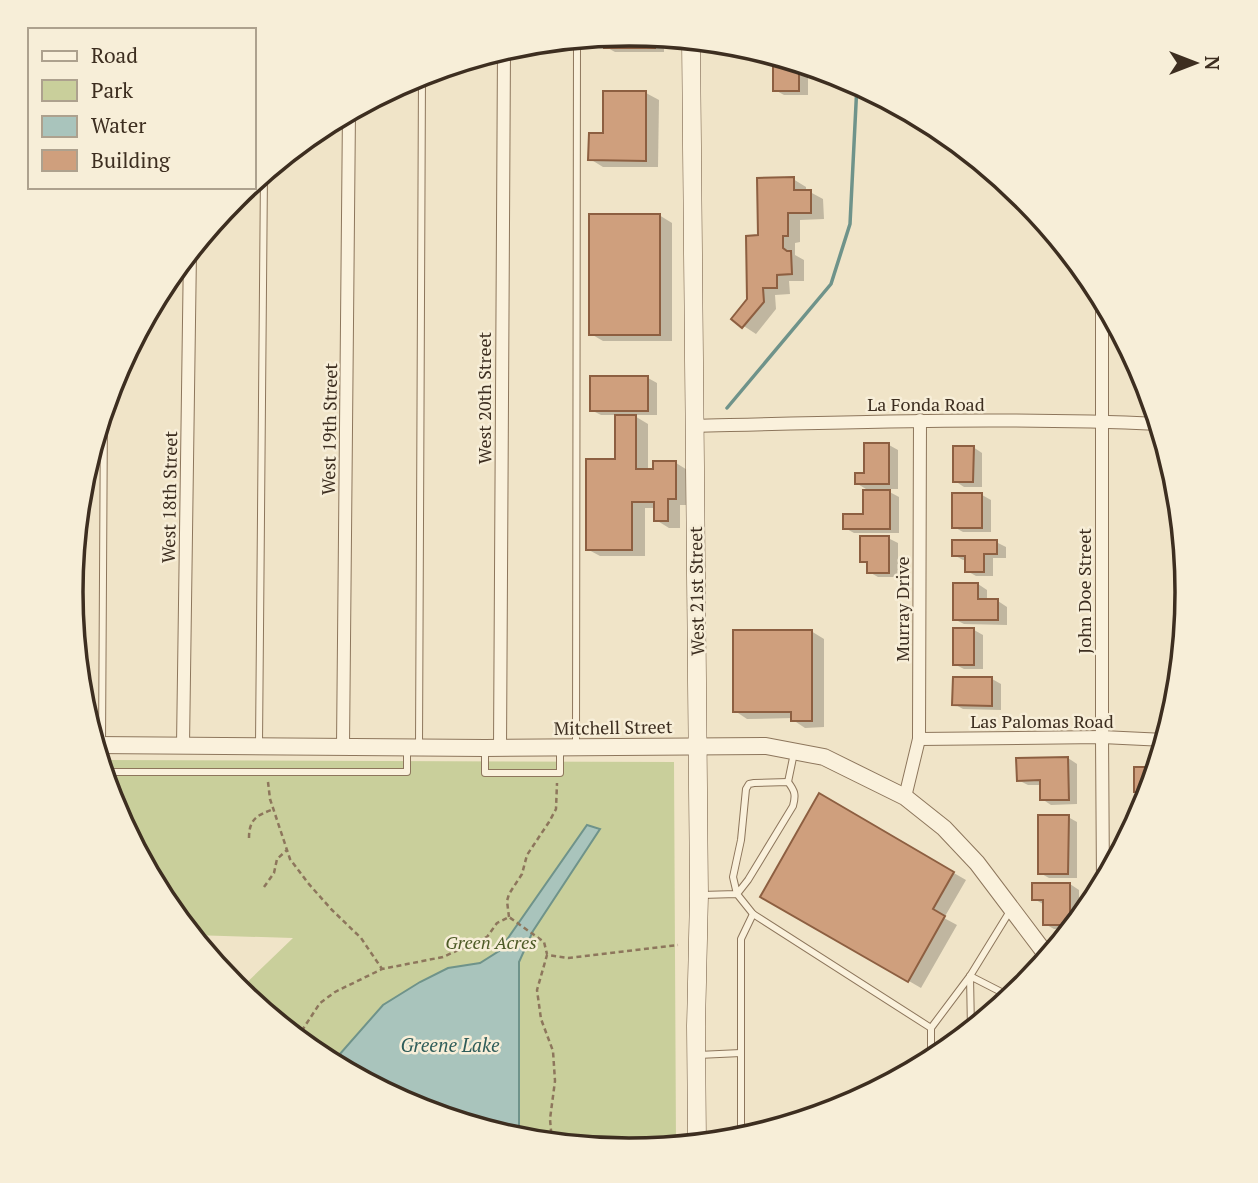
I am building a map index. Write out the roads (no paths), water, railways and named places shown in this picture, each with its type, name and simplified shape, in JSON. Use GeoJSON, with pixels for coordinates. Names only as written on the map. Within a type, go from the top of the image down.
{"type":"FeatureCollection","features":[{"type":"Feature","properties":{"kind":"main road","name":"West 21st Street"},"geometry":{"type":"LineString","coordinates":[[691,49],[699,895],[697,1133]]}},
{"type":"Feature","properties":{"kind":"street","name":"West 20th Street"},"geometry":{"type":"LineString","coordinates":[[492,748],[504,60]]}},
{"type":"Feature","properties":{"kind":"street","name":"West 19th Street"},"geometry":{"type":"LineString","coordinates":[[343,747],[349,124]]}},
{"type":"Feature","properties":{"kind":"street","name":"West 18th Street"},"geometry":{"type":"LineString","coordinates":[[183,745],[190,268]]}},
{"type":"Feature","properties":{"kind":"street","name":"John Doe Street"},"geometry":{"type":"LineString","coordinates":[[1102,319],[1103,863]]}},
{"type":"Feature","properties":{"kind":"street","name":"La Fonda Road"},"geometry":{"type":"LineString","coordinates":[[694,426],[920,420],[1148,423]]}},
{"type":"Feature","properties":{"kind":"street","name":"Murray Drive"},"geometry":{"type":"LineString","coordinates":[[905,797],[919,739],[920,420]]}},
{"type":"Feature","properties":{"kind":"street","name":"Las Palomas Road"},"geometry":{"type":"LineString","coordinates":[[919,739],[1102,737],[1154,739]]}},
{"type":"Feature","properties":{"kind":"street","name":"Mitchell Street"},"geometry":{"type":"LineString","coordinates":[[106,745],[492,748],[766,746],[824,757],[905,797],[944,828],[977,863],[1042,949]]}},
{"type":"Feature","properties":{"kind":"lane"},"geometry":{"type":"LineString","coordinates":[[492,748],[485,773],[561,773],[568,747],[577,48]]}},
{"type":"Feature","properties":{"kind":"lane"},"geometry":{"type":"LineString","coordinates":[[114,772],[407,772],[413,747],[422,86]]}},
{"type":"Feature","properties":{"kind":"lane"},"geometry":{"type":"LineString","coordinates":[[259,746],[264,186]]}},
{"type":"Feature","properties":{"kind":"lane"},"geometry":{"type":"LineString","coordinates":[[98,719],[103,445]]}},
{"type":"Feature","properties":{"kind":"lane"},"geometry":{"type":"LineString","coordinates":[[788,782],[795,752]]}},
{"type":"Feature","properties":{"kind":"lane"},"geometry":{"type":"LineString","coordinates":[[737,894],[793,806],[796,796],[788,782]]}},
{"type":"Feature","properties":{"kind":"lane"},"geometry":{"type":"LineString","coordinates":[[788,782],[754,783],[749,784],[746,789],[741,840],[733,877],[737,894],[753,914],[931,1028]]}},
{"type":"Feature","properties":{"kind":"lane"},"geometry":{"type":"LineString","coordinates":[[699,895],[737,894]]}},
{"type":"Feature","properties":{"kind":"lane"},"geometry":{"type":"LineString","coordinates":[[931,1046],[931,1028],[970,976],[1011,909]]}},
{"type":"Feature","properties":{"kind":"lane"},"geometry":{"type":"LineString","coordinates":[[741,1126],[741,939],[753,914]]}},
{"type":"Feature","properties":{"kind":"lane"},"geometry":{"type":"LineString","coordinates":[[970,976],[1000,992]]}},
{"type":"Feature","properties":{"kind":"lane"},"geometry":{"type":"LineString","coordinates":[[970,976],[971,1017]]}},
{"type":"Feature","properties":{"kind":"lane"},"geometry":{"type":"LineString","coordinates":[[696,1055],[741,1053]]}},
{"type":"Feature","properties":{"kind":"water","name":"Greene Lake"},"geometry":{"type":"Polygon","coordinates":[[[587,825],[600,829],[533,931],[519,962],[519,1126],[453,1109],[420,1096],[340,1054],[383,1005],[448,968],[480,963],[499,951],[587,825]]]}},
{"type":"Feature","properties":{"kind":"waterway"},"geometry":{"type":"LineString","coordinates":[[727,408],[831,284],[850,224],[856,96]]}},
{"type":"Feature","properties":{"kind":"park label","name":"Green Acres"},"geometry":{"type":"Point","coordinates":[491,942]}}]}
